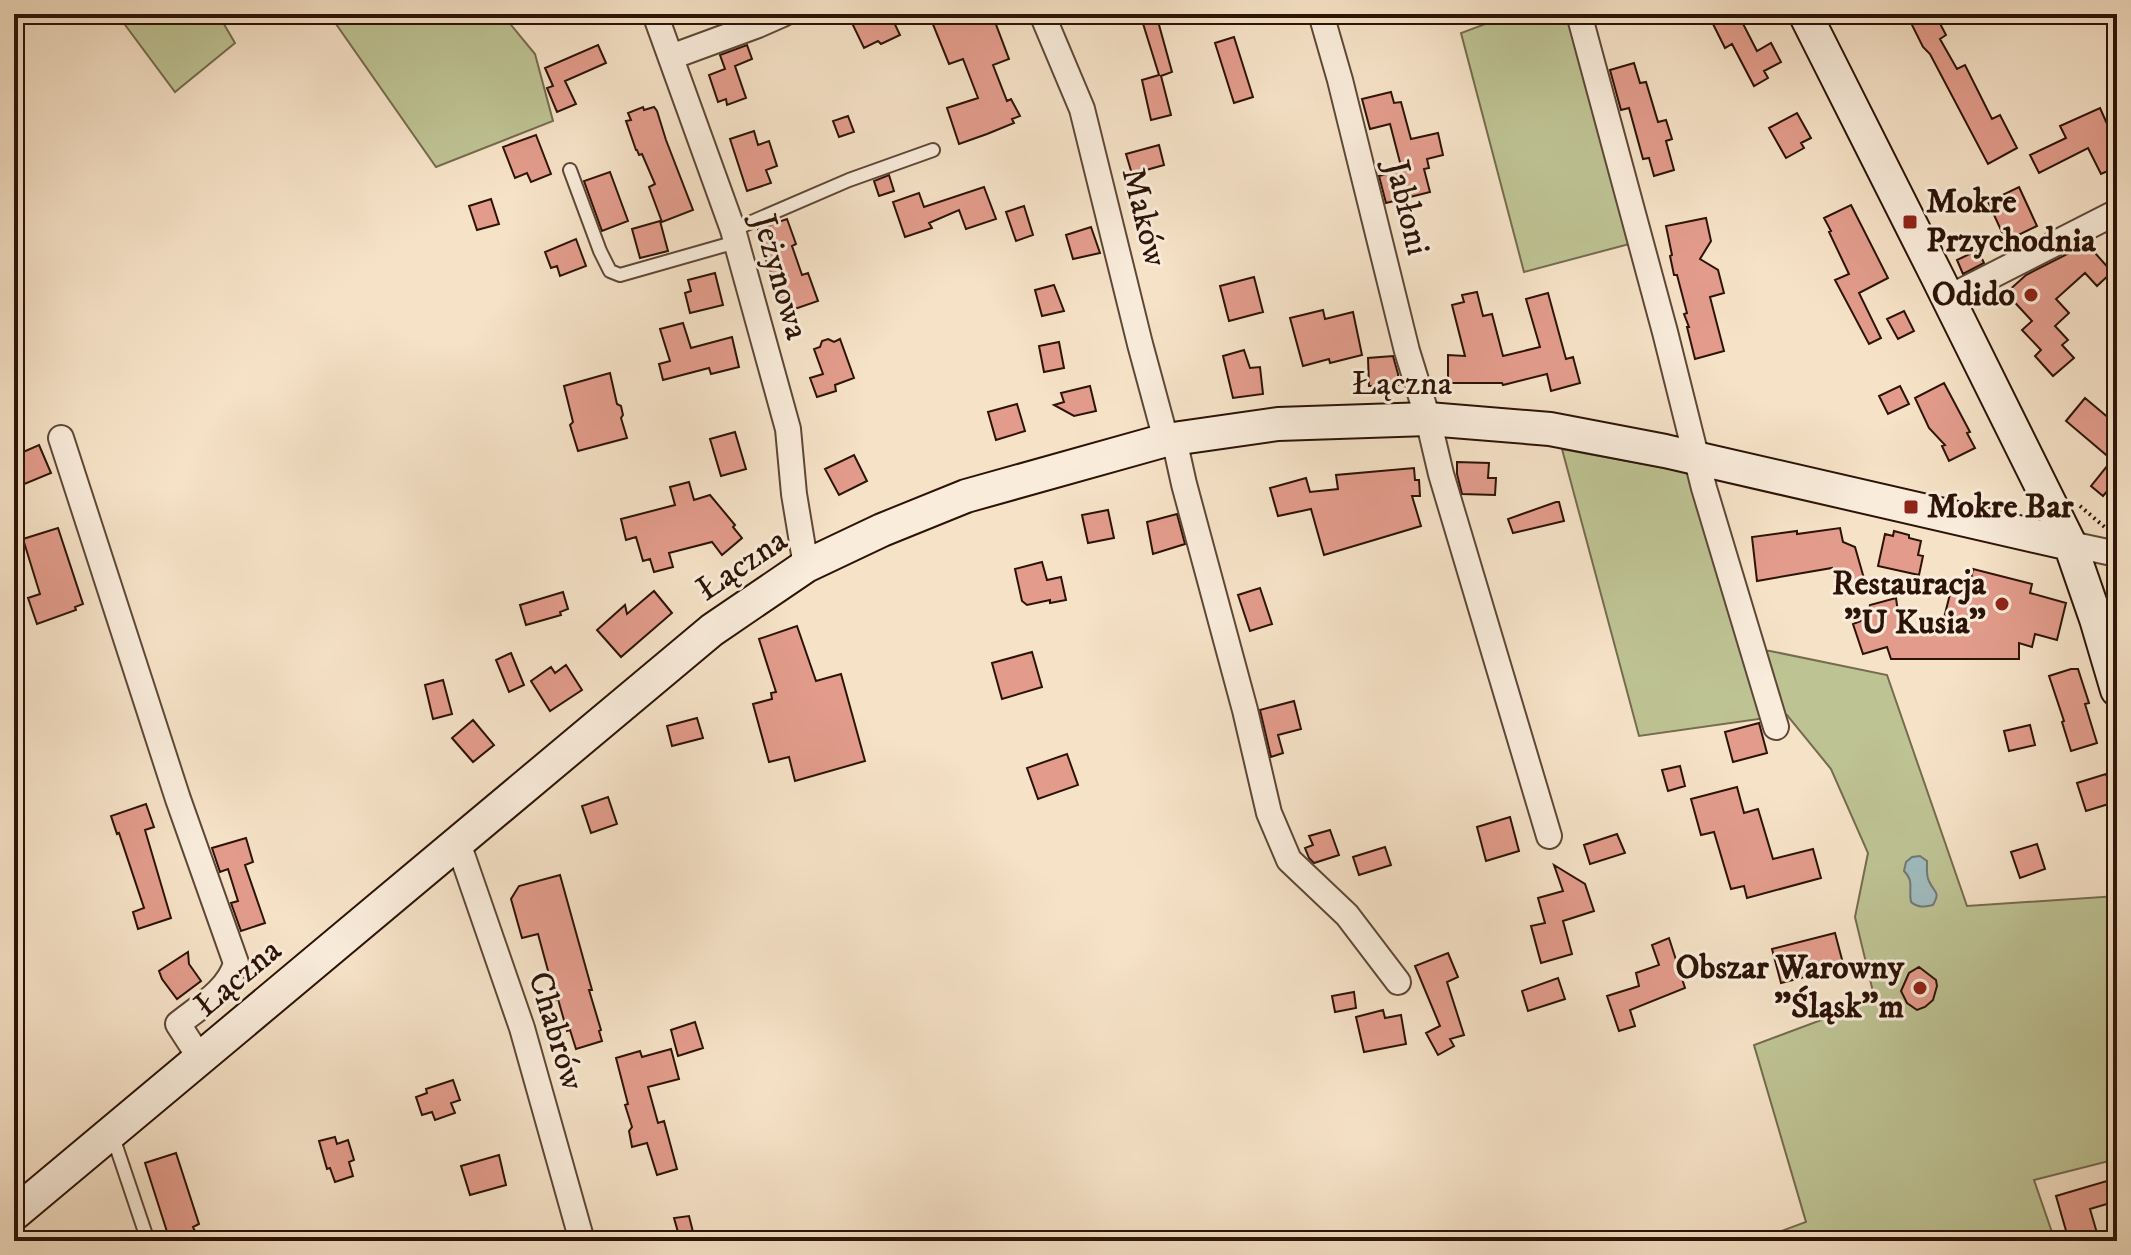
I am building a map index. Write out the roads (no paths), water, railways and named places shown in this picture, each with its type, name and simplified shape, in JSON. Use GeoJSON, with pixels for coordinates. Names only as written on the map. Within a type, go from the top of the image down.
{"type":"FeatureCollection","features":[{"type":"Feature","properties":{"kind":"street","name":"Jeżynowa"},"geometry":{"type":"LineString","coordinates":[[655,14],[735,236],[788,429],[794,494],[806,566]]}},
{"type":"Feature","properties":{"kind":"street"},"geometry":{"type":"LineString","coordinates":[[671,57],[783,14]]}},
{"type":"Feature","properties":{"kind":"street","name":"Maków"},"geometry":{"type":"LineString","coordinates":[[1042,14],[1082,109],[1140,344],[1184,484],[1245,710],[1269,813],[1289,860],[1347,915],[1398,982]]}},
{"type":"Feature","properties":{"kind":"street","name":"Jabłoni"},"geometry":{"type":"LineString","coordinates":[[1321,14],[1441,474],[1549,836]]}},
{"type":"Feature","properties":{"kind":"street"},"geometry":{"type":"LineString","coordinates":[[1579,14],[1704,488],[1776,727]]}},
{"type":"Feature","properties":{"kind":"street"},"geometry":{"type":"LineString","coordinates":[[1805,14],[2070,544],[2117,690]]}},
{"type":"Feature","properties":{"kind":"street"},"geometry":{"type":"LineString","coordinates":[[1948,298],[2117,212]]}},
{"type":"Feature","properties":{"kind":"street","name":"Łączna"},"geometry":{"type":"LineString","coordinates":[[14,1214],[712,630],[806,566],[882,530],[966,496],[1170,439],[1278,424],[1428,419],[1550,429],[1697,458],[2070,544]]}},
{"type":"Feature","properties":{"kind":"street"},"geometry":{"type":"LineString","coordinates":[[61,438],[178,799],[236,963],[233,975],[221,988],[178,1024],[200,1058]]}},
{"type":"Feature","properties":{"kind":"street"},"geometry":{"type":"LineString","coordinates":[[2070,544],[2117,554]]}},
{"type":"Feature","properties":{"kind":"street","name":"Chabrów"},"geometry":{"type":"LineString","coordinates":[[458,843],[522,1028],[582,1241]]}},
{"type":"Feature","properties":{"kind":"lane"},"geometry":{"type":"LineString","coordinates":[[570,170],[600,251],[610,271],[620,275],[735,236],[849,180],[933,150]]}},
{"type":"Feature","properties":{"kind":"lane"},"geometry":{"type":"LineString","coordinates":[[112,1132],[148,1241]]}},
{"type":"Feature","properties":{"kind":"water"},"geometry":{"type":"Polygon","coordinates":[[[1920,856],[1927,861],[1928,879],[1937,894],[1933,905],[1921,906],[1911,902],[1910,882],[1904,871],[1906,862],[1920,856]]]}},
{"type":"Feature","properties":{"kind":"place","name":"Mokre Przychodnia"},"geometry":{"type":"Point","coordinates":[1910,222]}},
{"type":"Feature","properties":{"kind":"place","name":"Odido"},"geometry":{"type":"Point","coordinates":[2031,295]}},
{"type":"Feature","properties":{"kind":"place","name":"Mokre Bar"},"geometry":{"type":"Point","coordinates":[1911,507]}},
{"type":"Feature","properties":{"kind":"place","name":"Restauracja \"U Kusia\""},"geometry":{"type":"Point","coordinates":[2002,604]}},
{"type":"Feature","properties":{"kind":"place","name":"Obszar Warowny \"Śląsk\"m"},"geometry":{"type":"Point","coordinates":[1920,988]}}]}
